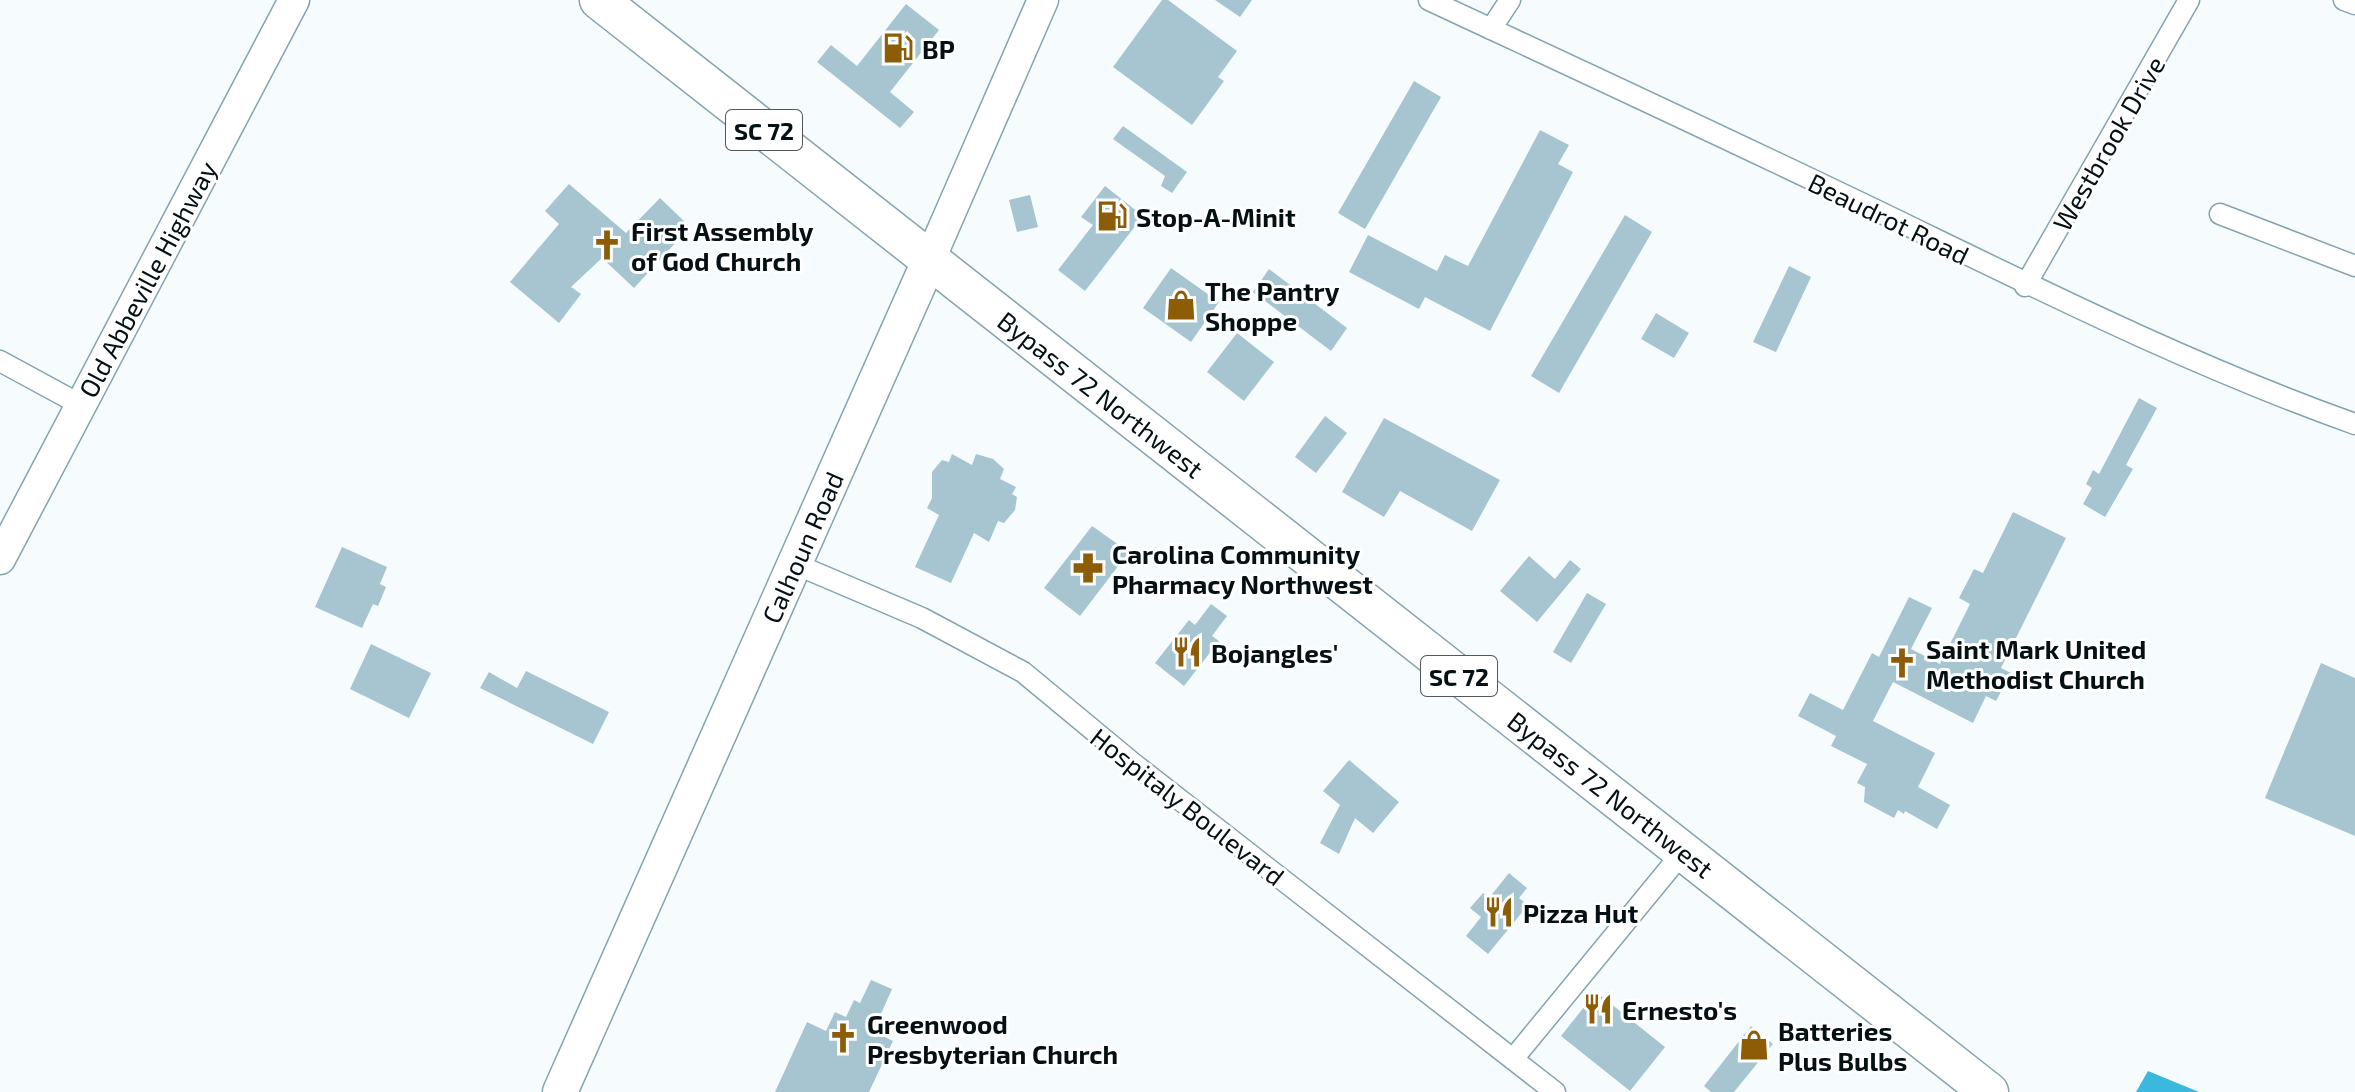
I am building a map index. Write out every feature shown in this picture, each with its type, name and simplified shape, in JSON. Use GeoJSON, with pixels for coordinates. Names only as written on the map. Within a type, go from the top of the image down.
{"type":"FeatureCollection","features":[{"type":"Feature","properties":{"kind":"highway","name":"SC 72"},"geometry":{"type":"LineString","coordinates":[[599,0],[930,259]]}},
{"type":"Feature","properties":{"kind":"highway","name":"Bypass 72 Northwest"},"geometry":{"type":"LineString","coordinates":[[930,259],[1683,852],[1967,1085]]}},
{"type":"Feature","properties":{"kind":"main road","name":"Calhoun Road"},"geometry":{"type":"LineString","coordinates":[[560,1092],[930,259]]}},
{"type":"Feature","properties":{"kind":"street","name":"Old Abbeville Highway"},"geometry":{"type":"LineString","coordinates":[[0,559],[294,0]]}},
{"type":"Feature","properties":{"kind":"street","name":"Calhoun Road"},"geometry":{"type":"LineString","coordinates":[[930,259],[1043,0]]}},
{"type":"Feature","properties":{"kind":"street","name":"Beaudrot Road"},"geometry":{"type":"LineString","coordinates":[[1429,0],[1913,228],[2025,286],[2262,390],[2355,424]]}},
{"type":"Feature","properties":{"kind":"street"},"geometry":{"type":"LineString","coordinates":[[1491,29],[1510,0]]}},
{"type":"Feature","properties":{"kind":"street","name":"Westbrook Drive"},"geometry":{"type":"LineString","coordinates":[[2025,286],[2189,0]]}},
{"type":"Feature","properties":{"kind":"street"},"geometry":{"type":"LineString","coordinates":[[2344,0],[2355,4]]}},
{"type":"Feature","properties":{"kind":"street"},"geometry":{"type":"LineString","coordinates":[[2220,214],[2355,266]]}},
{"type":"Feature","properties":{"kind":"street"},"geometry":{"type":"LineString","coordinates":[[0,361],[81,405]]}},
{"type":"Feature","properties":{"kind":"street","name":"Hospitaly Boulevard"},"geometry":{"type":"LineString","coordinates":[[795,564],[922,618],[1023,672],[1123,755],[1555,1092]]}},
{"type":"Feature","properties":{"kind":"street"},"geometry":{"type":"LineString","coordinates":[[1513,1059],[1683,852]]}},
{"type":"Feature","properties":{"kind":"water"},"geometry":{"type":"Polygon","coordinates":[[[2148,1071],[2199,1092],[2136,1092],[2148,1071]]]}},
{"type":"Feature","properties":{"kind":"building"},"geometry":{"type":"Polygon","coordinates":[[[1162,0],[1168,0],[1237,51],[1218,77],[1224,81],[1192,125],[1113,67],[1162,0]]]}},
{"type":"Feature","properties":{"kind":"building"},"geometry":{"type":"Polygon","coordinates":[[[1215,0],[1252,0],[1240,17],[1215,0]]]}},
{"type":"Feature","properties":{"kind":"building"},"geometry":{"type":"Polygon","coordinates":[[[906,4],[939,30],[890,92],[914,112],[900,128],[817,62],[831,45],[857,66],[906,4]]]}},
{"type":"Feature","properties":{"kind":"building"},"geometry":{"type":"Polygon","coordinates":[[[1414,81],[1441,97],[1365,229],[1338,213],[1414,81]]]}},
{"type":"Feature","properties":{"kind":"building"},"geometry":{"type":"Polygon","coordinates":[[[1123,126],[1187,172],[1172,193],[1161,186],[1165,176],[1113,139],[1123,126]]]}},
{"type":"Feature","properties":{"kind":"building"},"geometry":{"type":"Polygon","coordinates":[[[1540,130],[1569,145],[1558,164],[1573,172],[1490,331],[1425,297],[1419,309],[1349,272],[1368,235],[1437,271],[1445,255],[1468,266],[1540,130]]]}},
{"type":"Feature","properties":{"kind":"building","name":"First Assembly of God Church"},"geometry":{"type":"Polygon","coordinates":[[[569,184],[626,233],[660,198],[690,227],[634,288],[602,258],[571,287],[581,294],[559,323],[510,282],[559,224],[545,211],[569,184]]]}},
{"type":"Feature","properties":{"kind":"building"},"geometry":{"type":"Polygon","coordinates":[[[1105,186],[1143,216],[1085,291],[1058,270],[1093,225],[1081,217],[1105,186]]]}},
{"type":"Feature","properties":{"kind":"building"},"geometry":{"type":"Polygon","coordinates":[[[1030,195],[1038,227],[1017,232],[1009,200],[1030,195]]]}},
{"type":"Feature","properties":{"kind":"building"},"geometry":{"type":"Polygon","coordinates":[[[1625,215],[1652,232],[1559,393],[1531,376],[1625,215]]]}},
{"type":"Feature","properties":{"kind":"building"},"geometry":{"type":"Polygon","coordinates":[[[1789,266],[1811,277],[1776,352],[1753,342],[1789,266]]]}},
{"type":"Feature","properties":{"kind":"building","name":"The Pantry Shoppe"},"geometry":{"type":"Polygon","coordinates":[[[1171,268],[1219,302],[1191,342],[1143,308],[1171,268]]]}},
{"type":"Feature","properties":{"kind":"building"},"geometry":{"type":"Polygon","coordinates":[[[1269,269],[1347,328],[1331,351],[1253,292],[1269,269]]]}},
{"type":"Feature","properties":{"kind":"building"},"geometry":{"type":"Polygon","coordinates":[[[1656,313],[1689,333],[1674,358],[1641,339],[1656,313]]]}},
{"type":"Feature","properties":{"kind":"building"},"geometry":{"type":"Polygon","coordinates":[[[1237,333],[1274,362],[1244,401],[1207,372],[1237,333]]]}},
{"type":"Feature","properties":{"kind":"building"},"geometry":{"type":"Polygon","coordinates":[[[2139,398],[2157,408],[2126,465],[2133,469],[2105,517],[2083,504],[2092,488],[2086,484],[2093,470],[2099,474],[2139,398]]]}},
{"type":"Feature","properties":{"kind":"building"},"geometry":{"type":"Polygon","coordinates":[[[1325,416],[1347,433],[1316,473],[1295,457],[1325,416]]]}},
{"type":"Feature","properties":{"kind":"building"},"geometry":{"type":"Polygon","coordinates":[[[1384,418],[1500,480],[1472,531],[1400,491],[1384,517],[1342,492],[1384,418]]]}},
{"type":"Feature","properties":{"kind":"building"},"geometry":{"type":"Polygon","coordinates":[[[952,454],[972,465],[976,454],[993,459],[1004,469],[1000,479],[1016,487],[1012,494],[1017,497],[1015,510],[1004,523],[998,521],[989,542],[974,533],[951,583],[915,567],[939,515],[927,508],[932,498],[932,472],[942,460],[949,462],[952,454]]]}},
{"type":"Feature","properties":{"kind":"building","name":"Saint Mark United Methodist Church"},"geometry":{"type":"Polygon","coordinates":[[[2013,512],[2066,538],[2001,668],[2011,673],[1996,701],[1986,696],[1973,723],[1893,682],[1873,721],[1935,753],[1918,787],[1950,805],[1937,829],[1905,811],[1904,814],[1898,810],[1894,818],[1864,802],[1865,787],[1857,783],[1867,764],[1831,746],[1836,736],[1798,716],[1810,693],[1843,710],[1872,653],[1879,657],[1909,597],[1932,608],[1911,649],[1940,664],[1970,604],[1959,598],[1974,569],[1983,573],[2013,512]]]}},
{"type":"Feature","properties":{"kind":"building","name":"Carolina Community Pharmacy Northwest"},"geometry":{"type":"Polygon","coordinates":[[[1092,526],[1129,552],[1080,616],[1044,588],[1092,526]]]}},
{"type":"Feature","properties":{"kind":"building"},"geometry":{"type":"Polygon","coordinates":[[[342,547],[387,567],[380,584],[386,587],[378,606],[373,604],[362,628],[315,607],[342,547]]]}},
{"type":"Feature","properties":{"kind":"building"},"geometry":{"type":"Polygon","coordinates":[[[1529,556],[1555,579],[1570,560],[1581,569],[1537,622],[1500,591],[1529,556]]]}},
{"type":"Feature","properties":{"kind":"building"},"geometry":{"type":"Polygon","coordinates":[[[1587,593],[1606,604],[1571,663],[1553,652],[1587,593]]]}},
{"type":"Feature","properties":{"kind":"building","name":"Bojangles'"},"geometry":{"type":"Polygon","coordinates":[[[1211,604],[1227,616],[1212,636],[1219,641],[1184,686],[1155,663],[1189,620],[1195,625],[1211,604]]]}},
{"type":"Feature","properties":{"kind":"building"},"geometry":{"type":"Polygon","coordinates":[[[371,644],[431,673],[409,718],[350,689],[371,644]]]}},
{"type":"Feature","properties":{"kind":"building"},"geometry":{"type":"Polygon","coordinates":[[[2321,663],[2355,678],[2355,836],[2265,798],[2321,663]]]}},
{"type":"Feature","properties":{"kind":"building"},"geometry":{"type":"Polygon","coordinates":[[[526,671],[609,712],[593,744],[480,688],[489,672],[517,688],[526,671]]]}},
{"type":"Feature","properties":{"kind":"building"},"geometry":{"type":"Polygon","coordinates":[[[1349,760],[1399,802],[1373,833],[1355,818],[1339,854],[1320,843],[1340,805],[1323,791],[1349,760]]]}},
{"type":"Feature","properties":{"kind":"building","name":"Pizza Hut"},"geometry":{"type":"Polygon","coordinates":[[[1509,873],[1527,888],[1519,898],[1528,905],[1488,954],[1466,936],[1481,917],[1470,908],[1483,893],[1489,898],[1509,873]]]}},
{"type":"Feature","properties":{"kind":"building","name":"Greenwood Presbyterian Church"},"geometry":{"type":"Polygon","coordinates":[[[871,980],[892,989],[880,1016],[886,1021],[879,1034],[893,1041],[869,1092],[775,1092],[807,1022],[826,1031],[835,1012],[846,1017],[854,1000],[860,1003],[871,980]]]}},
{"type":"Feature","properties":{"kind":"building"},"geometry":{"type":"Polygon","coordinates":[[[1596,992],[1665,1047],[1630,1091],[1561,1036],[1596,992]]]}},
{"type":"Feature","properties":{"kind":"building"},"geometry":{"type":"Polygon","coordinates":[[[1751,1026],[1773,1044],[1734,1092],[1711,1092],[1704,1086],[1751,1026]]]}},
{"type":"Feature","properties":{"kind":"place","name":"BP"},"geometry":{"type":"Point","coordinates":[898,48]}},
{"type":"Feature","properties":{"kind":"place","name":"Stop-A-Minit"},"geometry":{"type":"Point","coordinates":[1112,216]}},
{"type":"Feature","properties":{"kind":"place","name":"First Assembly of God Church"},"geometry":{"type":"Point","coordinates":[607,245]}},
{"type":"Feature","properties":{"kind":"place","name":"The Pantry Shoppe"},"geometry":{"type":"Point","coordinates":[1181,305]}},
{"type":"Feature","properties":{"kind":"place","name":"Carolina Community Pharmacy Northwest"},"geometry":{"type":"Point","coordinates":[1088,568]}},
{"type":"Feature","properties":{"kind":"place","name":"Bojangles'"},"geometry":{"type":"Point","coordinates":[1187,652]}},
{"type":"Feature","properties":{"kind":"place","name":"Saint Mark United Methodist Church"},"geometry":{"type":"Point","coordinates":[1902,663]}},
{"type":"Feature","properties":{"kind":"place","name":"Pizza Hut"},"geometry":{"type":"Point","coordinates":[1499,912]}},
{"type":"Feature","properties":{"kind":"place","name":"Ernesto's"},"geometry":{"type":"Point","coordinates":[1598,1009]}},
{"type":"Feature","properties":{"kind":"place","name":"Greenwood Presbyterian Church"},"geometry":{"type":"Point","coordinates":[843,1038]}},
{"type":"Feature","properties":{"kind":"place","name":"Batteries Plus Bulbs"},"geometry":{"type":"Point","coordinates":[1754,1045]}}]}
